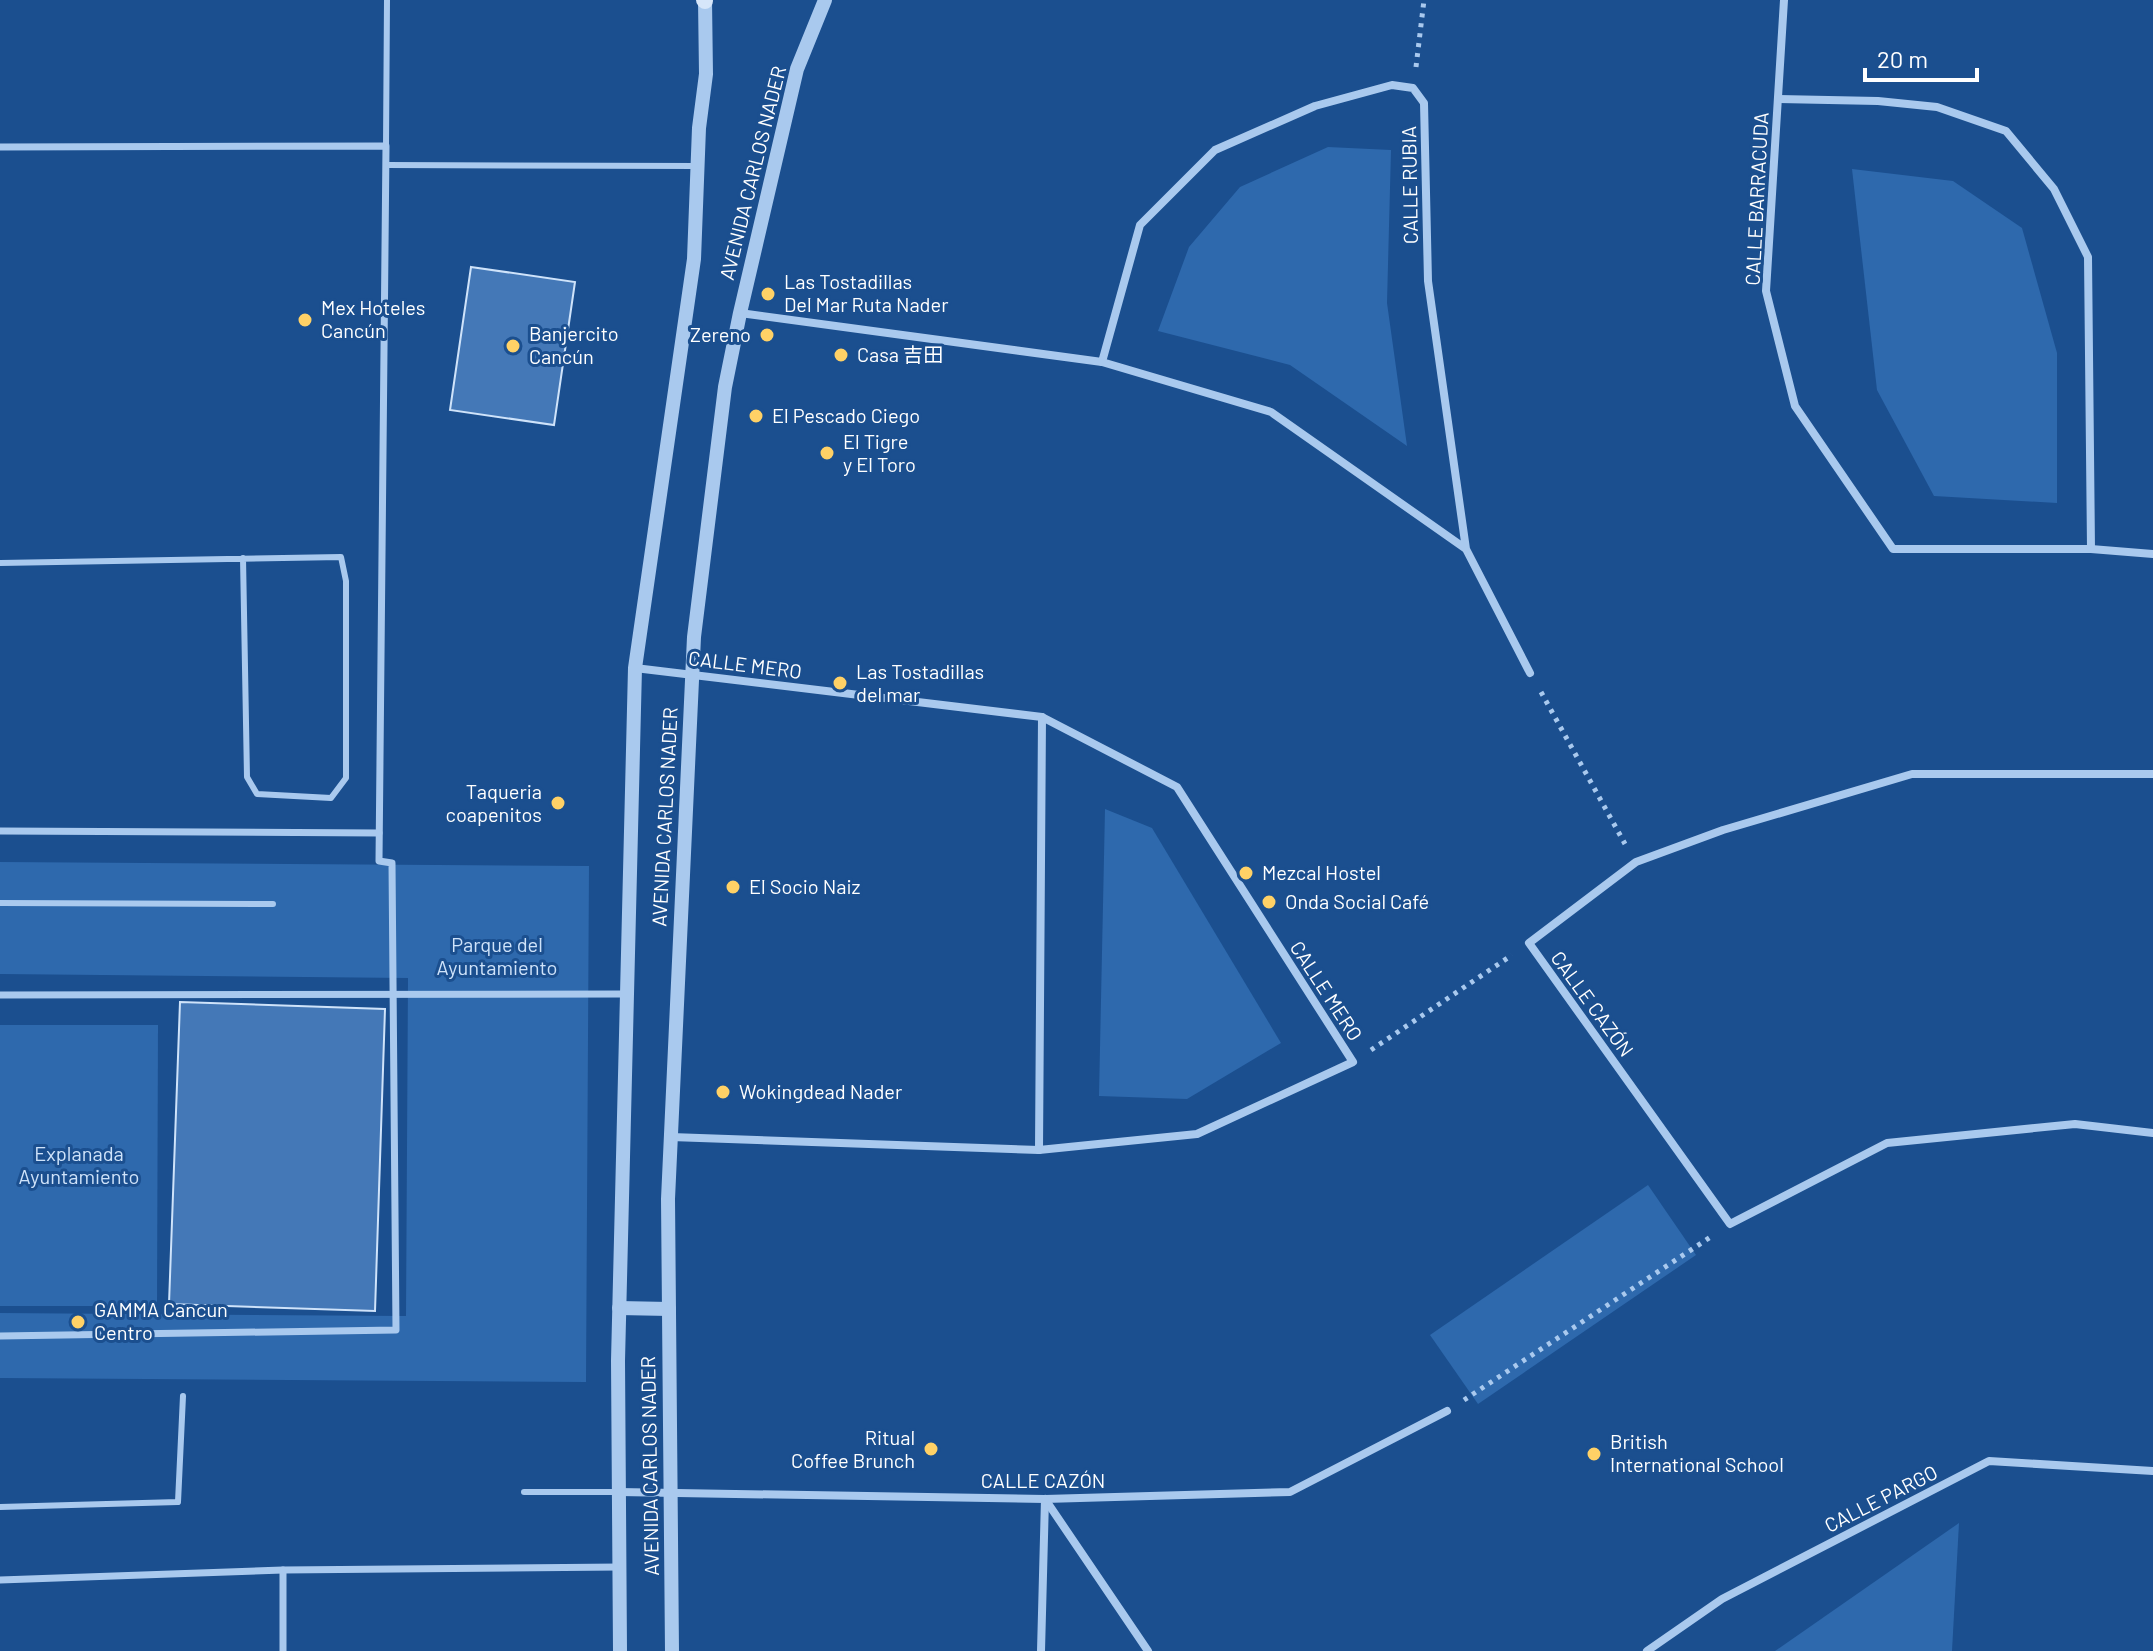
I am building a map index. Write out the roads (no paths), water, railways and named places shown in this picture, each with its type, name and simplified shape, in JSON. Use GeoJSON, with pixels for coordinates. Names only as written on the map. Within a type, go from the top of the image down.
{"type":"FeatureCollection","features":[{"type":"Feature","properties":{"kind":"street","name":"AVENIDA CARLOS NADER"},"geometry":{"type":"LineString","coordinates":[[620,1651],[619,1308],[635,668],[694,259],[697,166],[706,74],[705,0]]}},
{"type":"Feature","properties":{"kind":"street","name":"AVENIDA CARLOS NADER"},"geometry":{"type":"LineString","coordinates":[[672,1651],[671,1137],[692,674],[725,387],[797,69],[825,0]]}},
{"type":"Feature","properties":{"kind":"street","name":"CALLE BARRACUDA"},"geometry":{"type":"LineString","coordinates":[[1784,0],[1766,291],[1795,406],[1893,549],[2091,549],[2153,554]]}},
{"type":"Feature","properties":{"kind":"street","name":"CALLE RUBIA"},"geometry":{"type":"LineString","coordinates":[[1102,362],[1140,225],[1215,150],[1315,106],[1392,85],[1413,88],[1424,103],[1428,281],[1466,549],[1530,673]]}},
{"type":"Feature","properties":{"kind":"street","name":"CALLE BARRACUDA"},"geometry":{"type":"LineString","coordinates":[[1779,99],[1878,101],[1937,107],[2006,131],[2054,189],[2088,257],[2091,549]]}},
{"type":"Feature","properties":{"kind":"street"},"geometry":{"type":"LineString","coordinates":[[0,147],[386,146],[379,861],[392,863],[396,1330],[0,1336]]}},
{"type":"Feature","properties":{"kind":"street","name":"CALLE RUBIA"},"geometry":{"type":"LineString","coordinates":[[740,313],[1102,362],[1271,412],[1466,549]]}},
{"type":"Feature","properties":{"kind":"street","name":"CALLE MERO"},"geometry":{"type":"LineString","coordinates":[[635,668],[1042,717],[1177,787],[1353,1062],[1197,1134],[1039,1150],[671,1137]]}},
{"type":"Feature","properties":{"kind":"street"},"geometry":{"type":"LineString","coordinates":[[1039,1150],[1042,717]]}},
{"type":"Feature","properties":{"kind":"street","name":"CALLE CAZÓN"},"geometry":{"type":"LineString","coordinates":[[2153,774],[1912,774],[1723,830],[1636,862],[1529,943],[1730,1224],[1887,1143],[2075,1124],[2153,1133]]}},
{"type":"Feature","properties":{"kind":"street"},"geometry":{"type":"LineString","coordinates":[[0,831],[379,833]]}},
{"type":"Feature","properties":{"kind":"street"},"geometry":{"type":"LineString","coordinates":[[0,995],[625,994]]}},
{"type":"Feature","properties":{"kind":"street"},"geometry":{"type":"LineString","coordinates":[[619,1308],[669,1309]]}},
{"type":"Feature","properties":{"kind":"street","name":"CALLE CAZÓN"},"geometry":{"type":"LineString","coordinates":[[619,1492],[1045,1499],[1290,1492],[1447,1411]]}},
{"type":"Feature","properties":{"kind":"street","name":"CALLE PARGO"},"geometry":{"type":"LineString","coordinates":[[1647,1651],[1722,1599],[1989,1461],[2153,1471]]}},
{"type":"Feature","properties":{"kind":"street"},"geometry":{"type":"LineString","coordinates":[[1041,1651],[1045,1499]]}},
{"type":"Feature","properties":{"kind":"street"},"geometry":{"type":"LineString","coordinates":[[1045,1499],[1148,1651]]}},
{"type":"Feature","properties":{"kind":"street"},"geometry":{"type":"LineString","coordinates":[[0,1580],[283,1570],[620,1567]]}},
{"type":"Feature","properties":{"kind":"street"},"geometry":{"type":"LineString","coordinates":[[283,1570],[283,1651]]}},
{"type":"Feature","properties":{"kind":"lane"},"geometry":{"type":"LineString","coordinates":[[386,146],[387,0]]}},
{"type":"Feature","properties":{"kind":"lane"},"geometry":{"type":"LineString","coordinates":[[386,165],[697,166]]}},
{"type":"Feature","properties":{"kind":"lane"},"geometry":{"type":"LineString","coordinates":[[0,563],[243,558],[341,557],[346,581],[346,778],[331,798],[257,794],[247,777],[243,558]]}},
{"type":"Feature","properties":{"kind":"lane"},"geometry":{"type":"LineString","coordinates":[[0,903],[273,904]]}},
{"type":"Feature","properties":{"kind":"lane"},"geometry":{"type":"LineString","coordinates":[[0,1507],[178,1502],[183,1396]]}},
{"type":"Feature","properties":{"kind":"lane"},"geometry":{"type":"LineString","coordinates":[[524,1492],[619,1492]]}},
{"type":"Feature","properties":{"kind":"place","name":"Las Tostadillas Del Mar Ruta Nader"},"geometry":{"type":"Point","coordinates":[768,294]}},
{"type":"Feature","properties":{"kind":"place","name":"Mex Hoteles Cancún"},"geometry":{"type":"Point","coordinates":[305,320]}},
{"type":"Feature","properties":{"kind":"place","name":"Zereno"},"geometry":{"type":"Point","coordinates":[767,335]}},
{"type":"Feature","properties":{"kind":"place","name":"Banjercito Cancún"},"geometry":{"type":"Point","coordinates":[513,346]}},
{"type":"Feature","properties":{"kind":"place","name":"Casa 吉田"},"geometry":{"type":"Point","coordinates":[841,355]}},
{"type":"Feature","properties":{"kind":"place","name":"El Pescado Ciego"},"geometry":{"type":"Point","coordinates":[756,416]}},
{"type":"Feature","properties":{"kind":"place","name":"El Tigre y El Toro"},"geometry":{"type":"Point","coordinates":[827,453]}},
{"type":"Feature","properties":{"kind":"place","name":"Las Tostadillas del mar"},"geometry":{"type":"Point","coordinates":[840,683]}},
{"type":"Feature","properties":{"kind":"place","name":"Taqueria coapenitos"},"geometry":{"type":"Point","coordinates":[558,803]}},
{"type":"Feature","properties":{"kind":"place","name":"Mezcal Hostel"},"geometry":{"type":"Point","coordinates":[1246,873]}},
{"type":"Feature","properties":{"kind":"place","name":"El Socio Naiz"},"geometry":{"type":"Point","coordinates":[733,887]}},
{"type":"Feature","properties":{"kind":"place","name":"Onda Social Café"},"geometry":{"type":"Point","coordinates":[1269,902]}},
{"type":"Feature","properties":{"kind":"place","name":"Wokingdead Nader"},"geometry":{"type":"Point","coordinates":[723,1092]}},
{"type":"Feature","properties":{"kind":"place","name":"GAMMA Cancun Centro"},"geometry":{"type":"Point","coordinates":[78,1322]}},
{"type":"Feature","properties":{"kind":"place","name":"Ritual Coffee Brunch"},"geometry":{"type":"Point","coordinates":[931,1449]}},
{"type":"Feature","properties":{"kind":"place","name":"British International School"},"geometry":{"type":"Point","coordinates":[1594,1454]}},
{"type":"Feature","properties":{"kind":"park label","name":"Parque del Ayuntamiento"},"geometry":{"type":"Point","coordinates":[497,956]}},
{"type":"Feature","properties":{"kind":"park label","name":"Explanada Ayuntamiento"},"geometry":{"type":"Point","coordinates":[79,1166]}}]}
